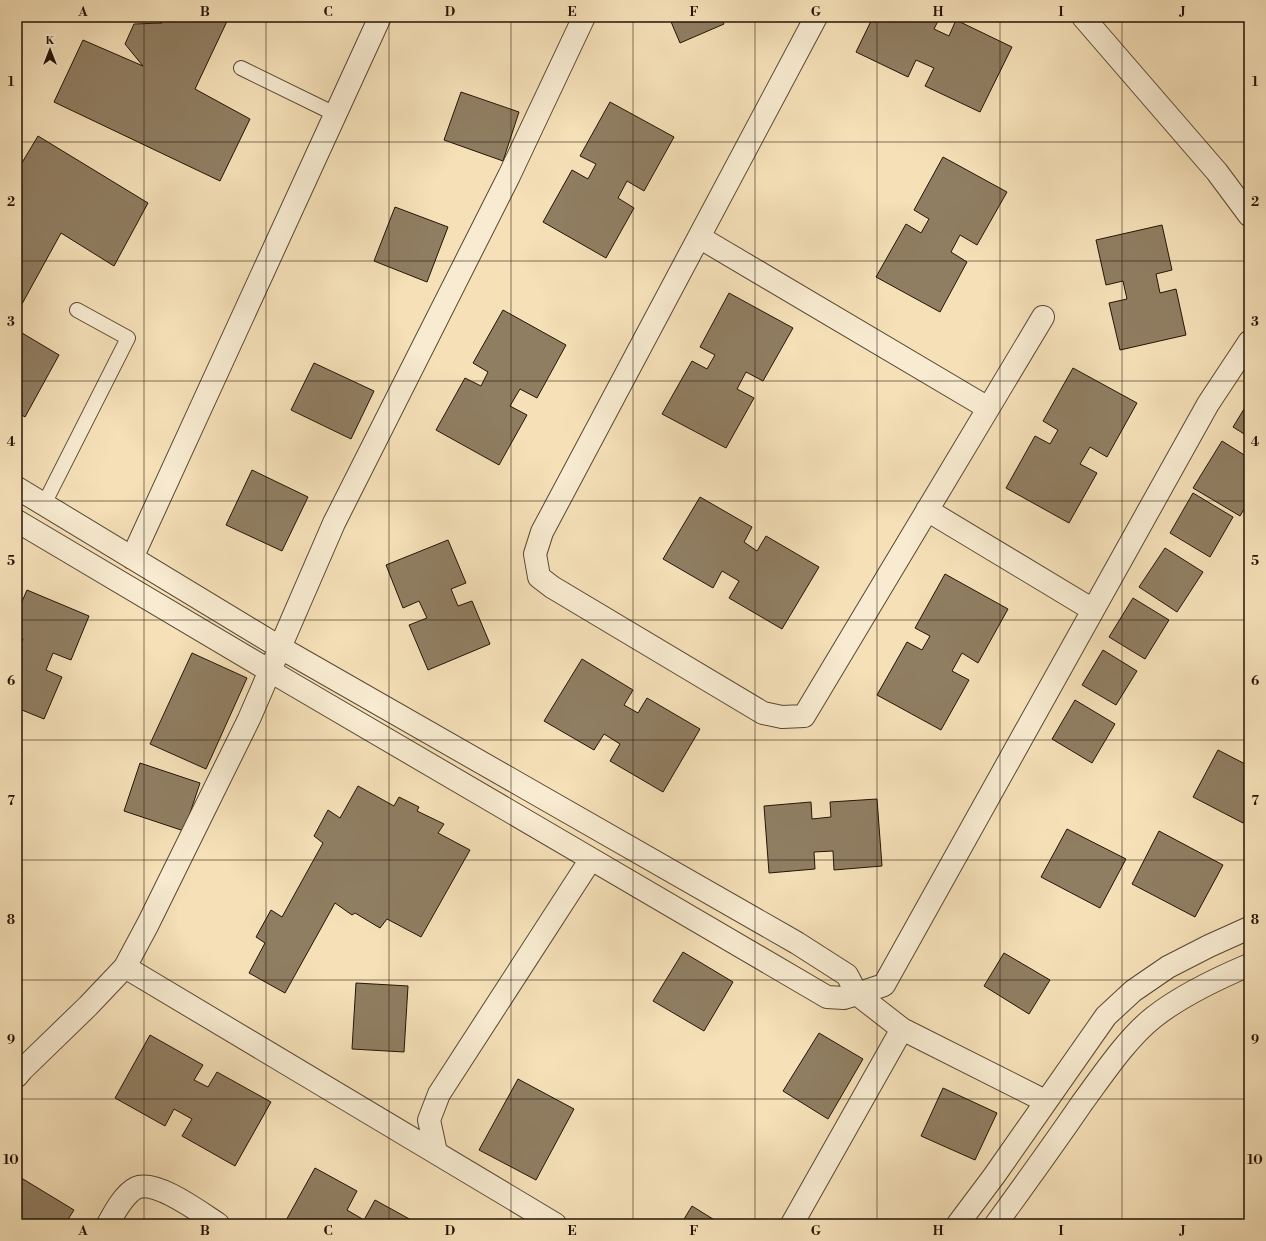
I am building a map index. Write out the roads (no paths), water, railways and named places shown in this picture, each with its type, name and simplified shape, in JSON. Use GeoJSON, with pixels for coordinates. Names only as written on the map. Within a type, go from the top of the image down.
{"type":"FeatureCollection","features":[{"type":"Feature","properties":{"kind":"street"},"geometry":{"type":"LineString","coordinates":[[132,558],[380,17]]}},
{"type":"Feature","properties":{"kind":"street"},"geometry":{"type":"LineString","coordinates":[[17,1076],[125,967],[148,924],[249,719],[334,523],[509,176],[584,17]]}},
{"type":"Feature","properties":{"kind":"street"},"geometry":{"type":"LineString","coordinates":[[816,17],[542,532],[535,554],[539,577],[552,587],[763,713],[782,717],[804,716],[1043,317]]}},
{"type":"Feature","properties":{"kind":"street"},"geometry":{"type":"LineString","coordinates":[[1083,17],[1217,172],[1249,215]]}},
{"type":"Feature","properties":{"kind":"street"},"geometry":{"type":"LineString","coordinates":[[699,237],[988,408]]}},
{"type":"Feature","properties":{"kind":"street"},"geometry":{"type":"LineString","coordinates":[[17,521],[827,997],[844,998],[884,985],[1208,404],[1249,342]]}},
{"type":"Feature","properties":{"kind":"street"},"geometry":{"type":"LineString","coordinates":[[17,488],[281,648],[797,943],[847,975],[857,994],[902,1029],[1045,1102]]}},
{"type":"Feature","properties":{"kind":"street"},"geometry":{"type":"LineString","coordinates":[[927,510],[1093,610]]}},
{"type":"Feature","properties":{"kind":"street"},"geometry":{"type":"LineString","coordinates":[[436,1152],[429,1120],[439,1094],[591,859]]}},
{"type":"Feature","properties":{"kind":"street"},"geometry":{"type":"LineString","coordinates":[[958,1224],[994,1176],[1106,1016],[1133,991],[1168,967],[1249,928]]}},
{"type":"Feature","properties":{"kind":"street"},"geometry":{"type":"LineString","coordinates":[[996,1224],[1128,1042],[1153,1018],[1182,997],[1249,965]]}},
{"type":"Feature","properties":{"kind":"street"},"geometry":{"type":"LineString","coordinates":[[125,967],[555,1224]]}},
{"type":"Feature","properties":{"kind":"street"},"geometry":{"type":"LineString","coordinates":[[792,1224],[902,1029]]}},
{"type":"Feature","properties":{"kind":"street"},"geometry":{"type":"LineString","coordinates":[[108,1224],[123,1199],[136,1188],[151,1187],[180,1199],[218,1224]]}},
{"type":"Feature","properties":{"kind":"lane"},"geometry":{"type":"LineString","coordinates":[[241,68],[335,114]]}},
{"type":"Feature","properties":{"kind":"lane"},"geometry":{"type":"LineString","coordinates":[[44,504],[128,338],[77,310]]}}]}
